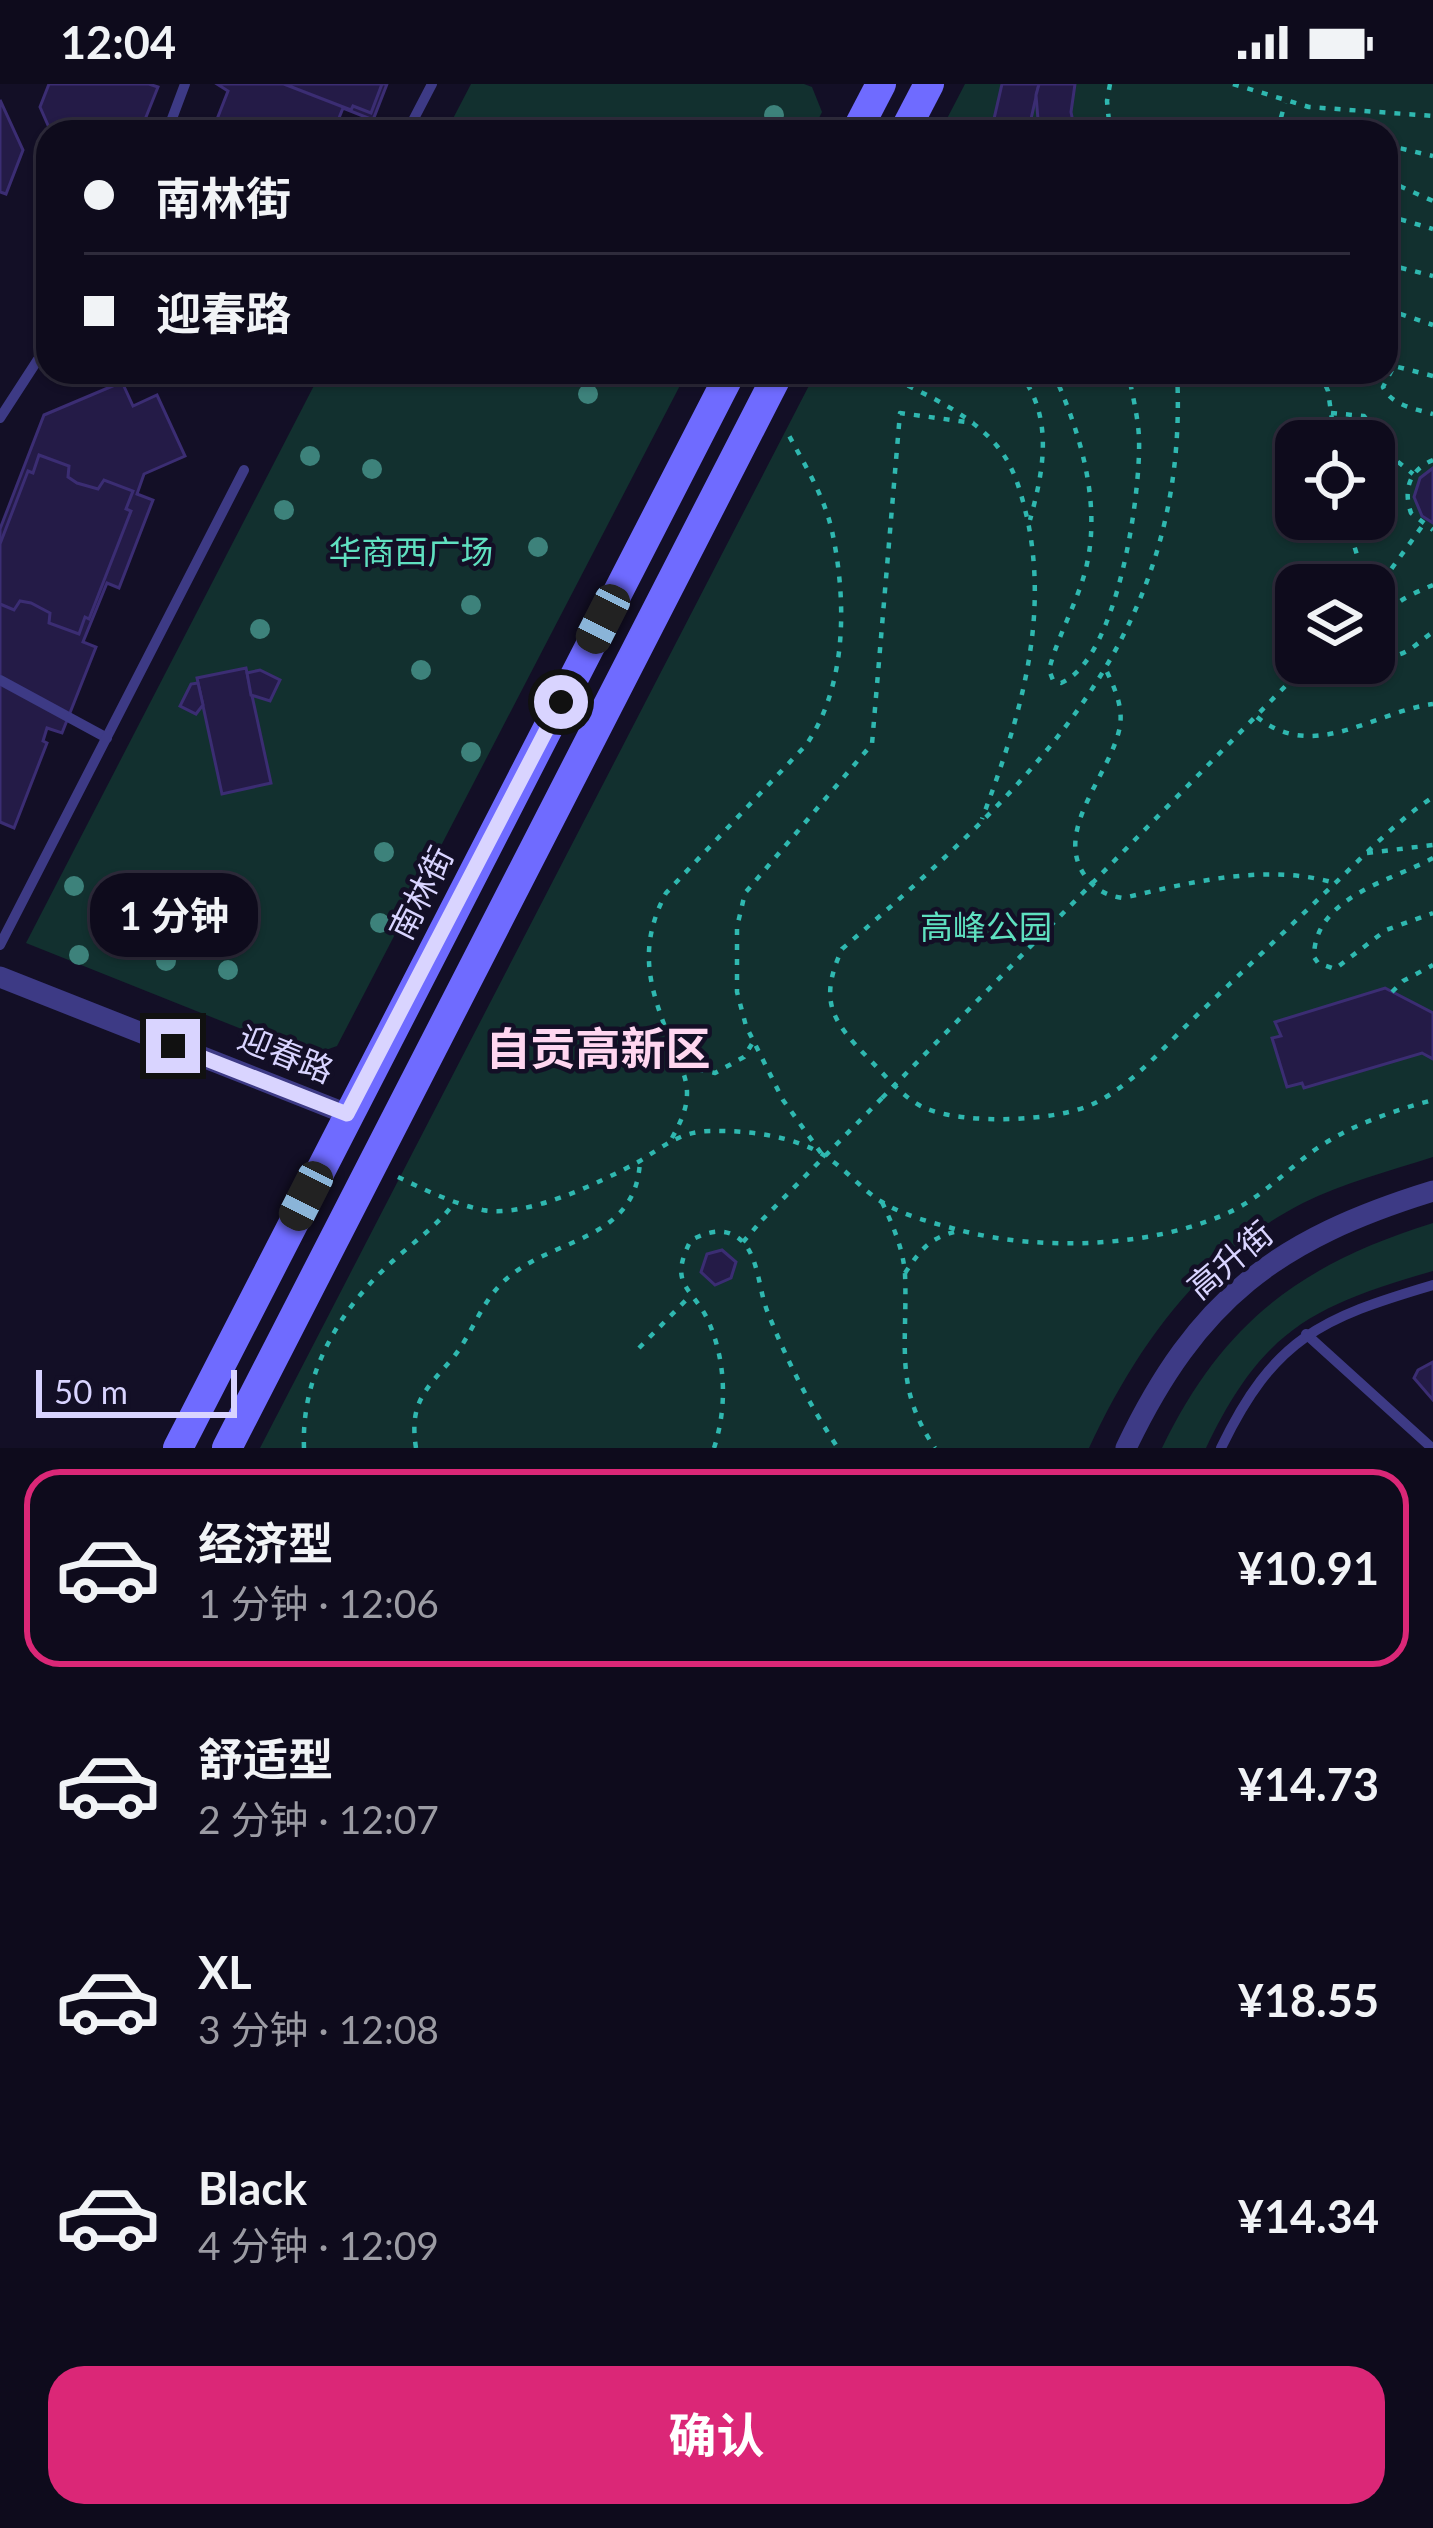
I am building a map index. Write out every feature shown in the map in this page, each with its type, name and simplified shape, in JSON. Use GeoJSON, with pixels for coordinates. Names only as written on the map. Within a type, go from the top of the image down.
{"type":"FeatureCollection","features":[{"type":"Feature","properties":{"kind":"main road"},"geometry":{"type":"LineString","coordinates":[[862,120],[881,84]]}},
{"type":"Feature","properties":{"kind":"main road"},"geometry":{"type":"LineString","coordinates":[[910,120],[929,84]]}},
{"type":"Feature","properties":{"kind":"main road","name":"南林街"},"geometry":{"type":"LineString","coordinates":[[178,1448],[725,384]]}},
{"type":"Feature","properties":{"kind":"main road"},"geometry":{"type":"LineString","coordinates":[[227,1448],[773,384]]}},
{"type":"Feature","properties":{"kind":"street","name":"迎春路"},"geometry":{"type":"LineString","coordinates":[[0,977],[347,1114]]}},
{"type":"Feature","properties":{"kind":"street","name":"高升街"},"geometry":{"type":"LineString","coordinates":[[1126,1448],[1177,1357],[1208,1317],[1244,1283],[1331,1226],[1433,1191]]}},
{"type":"Feature","properties":{"kind":"lane"},"geometry":{"type":"LineString","coordinates":[[171,120],[185,84]]}},
{"type":"Feature","properties":{"kind":"lane"},"geometry":{"type":"LineString","coordinates":[[413,120],[432,84]]}},
{"type":"Feature","properties":{"kind":"lane"},"geometry":{"type":"LineString","coordinates":[[0,418],[36,362]]}},
{"type":"Feature","properties":{"kind":"lane"},"geometry":{"type":"LineString","coordinates":[[0,945],[244,470]]}},
{"type":"Feature","properties":{"kind":"lane"},"geometry":{"type":"LineString","coordinates":[[0,680],[106,738]]}},
{"type":"Feature","properties":{"kind":"lane"},"geometry":{"type":"LineString","coordinates":[[1221,1448],[1254,1386],[1306,1334],[1374,1302],[1433,1285]]}},
{"type":"Feature","properties":{"kind":"lane"},"geometry":{"type":"LineString","coordinates":[[1306,1334],[1432,1448]]}},
{"type":"Feature","properties":{"kind":"path"},"geometry":{"type":"LineString","coordinates":[[1109,120],[1110,84]]}},
{"type":"Feature","properties":{"kind":"path"},"geometry":{"type":"LineString","coordinates":[[1233,84],[1285,101],[1345,111],[1433,116]]}},
{"type":"Feature","properties":{"kind":"path"},"geometry":{"type":"LineString","coordinates":[[1280,120],[1285,101]]}},
{"type":"Feature","properties":{"kind":"path"},"geometry":{"type":"LineString","coordinates":[[1398,148],[1433,156]]}},
{"type":"Feature","properties":{"kind":"path"},"geometry":{"type":"LineString","coordinates":[[1398,185],[1433,201]]}},
{"type":"Feature","properties":{"kind":"path"},"geometry":{"type":"LineString","coordinates":[[1398,219],[1433,229]]}},
{"type":"Feature","properties":{"kind":"path"},"geometry":{"type":"LineString","coordinates":[[1398,267],[1433,276]]}},
{"type":"Feature","properties":{"kind":"path"},"geometry":{"type":"LineString","coordinates":[[1398,313],[1433,325]]}},
{"type":"Feature","properties":{"kind":"path"},"geometry":{"type":"LineString","coordinates":[[1398,367],[1433,376]]}},
{"type":"Feature","properties":{"kind":"path"},"geometry":{"type":"LineString","coordinates":[[904,384],[974,423],[1000,449],[1021,490],[1028,526],[1036,594],[1031,656],[1005,757],[980,824]]}},
{"type":"Feature","properties":{"kind":"path"},"geometry":{"type":"LineString","coordinates":[[1027,384],[1043,428],[1044,466],[1028,526]]}},
{"type":"Feature","properties":{"kind":"path"},"geometry":{"type":"LineString","coordinates":[[1059,384],[1084,460],[1091,507],[1090,548],[1082,582],[1049,670],[1053,680],[1061,683],[1072,678],[1084,662],[1102,627],[1133,531],[1139,432],[1130,384]]}},
{"type":"Feature","properties":{"kind":"path"},"geometry":{"type":"LineString","coordinates":[[1177,384],[1176,477],[1163,530],[1138,604],[1106,670],[1074,717],[980,824],[842,949],[833,968],[828,1001],[848,1038],[924,1108],[962,1116],[1059,1114],[1096,1103],[1159,1052],[1367,853],[1433,797]]}},
{"type":"Feature","properties":{"kind":"path"},"geometry":{"type":"LineString","coordinates":[[1323,384],[1332,420]]}},
{"type":"Feature","properties":{"kind":"path"},"geometry":{"type":"LineString","coordinates":[[1384,384],[1387,395],[1399,403],[1433,414]]}},
{"type":"Feature","properties":{"kind":"path"},"geometry":{"type":"LineString","coordinates":[[1331,412],[1364,416],[1397,461],[1413,474]]}},
{"type":"Feature","properties":{"kind":"path"},"geometry":{"type":"LineString","coordinates":[[974,423],[900,413],[872,744],[745,893],[737,927],[737,992],[753,1042],[783,1100],[821,1153],[882,1202],[962,1231],[1011,1241],[1060,1243],[1118,1240],[1172,1230],[1233,1210],[1357,1125],[1433,1100]]}},
{"type":"Feature","properties":{"kind":"path"},"geometry":{"type":"LineString","coordinates":[[672,1138],[684,1115],[687,1090],[649,971],[647,943],[653,916],[666,892],[806,745],[824,718],[836,678],[840,636],[832,530],[787,430]]}},
{"type":"Feature","properties":{"kind":"path"},"geometry":{"type":"LineString","coordinates":[[1433,460],[1413,474],[1407,502],[1411,513],[1433,530]]}},
{"type":"Feature","properties":{"kind":"path"},"geometry":{"type":"LineString","coordinates":[[1393,564],[1423,525]]}},
{"type":"Feature","properties":{"kind":"path"},"geometry":{"type":"LineString","coordinates":[[1433,585],[1394,602],[1375,633],[1375,644],[1379,653],[1401,656],[1433,632]]}},
{"type":"Feature","properties":{"kind":"path"},"geometry":{"type":"LineString","coordinates":[[1106,670],[1120,702],[1121,723],[1073,838],[1080,869],[1093,884],[1110,896],[1123,898],[1242,875],[1278,873],[1335,883]]}},
{"type":"Feature","properties":{"kind":"path"},"geometry":{"type":"LineString","coordinates":[[743,1242],[1288,684]]}},
{"type":"Feature","properties":{"kind":"path"},"geometry":{"type":"LineString","coordinates":[[1256,717],[1277,733],[1300,736],[1354,730],[1433,704]]}},
{"type":"Feature","properties":{"kind":"path"},"geometry":{"type":"LineString","coordinates":[[1367,853],[1433,845]]}},
{"type":"Feature","properties":{"kind":"path"},"geometry":{"type":"LineString","coordinates":[[1433,858],[1361,890],[1337,909],[1318,934],[1314,957],[1335,969],[1386,930],[1433,913]]}},
{"type":"Feature","properties":{"kind":"path"},"geometry":{"type":"LineString","coordinates":[[1392,992],[1433,965]]}},
{"type":"Feature","properties":{"kind":"path"},"geometry":{"type":"LineString","coordinates":[[680,1065],[715,1073],[744,1057],[753,1042]]}},
{"type":"Feature","properties":{"kind":"path"},"geometry":{"type":"LineString","coordinates":[[371,1164],[455,1202],[488,1211],[528,1207],[583,1188],[640,1161],[672,1138],[706,1130],[744,1132],[821,1153]]}},
{"type":"Feature","properties":{"kind":"path"},"geometry":{"type":"LineString","coordinates":[[416,1448],[414,1415],[424,1391],[454,1357],[500,1284],[521,1267],[580,1241],[621,1212],[636,1192],[640,1161]]}},
{"type":"Feature","properties":{"kind":"path"},"geometry":{"type":"LineString","coordinates":[[304,1448],[313,1377],[333,1332],[359,1295],[394,1259],[438,1225],[455,1202]]}},
{"type":"Feature","properties":{"kind":"path"},"geometry":{"type":"LineString","coordinates":[[882,1202],[898,1238],[905,1273],[904,1385],[918,1424],[934,1448]]}},
{"type":"Feature","properties":{"kind":"path"},"geometry":{"type":"LineString","coordinates":[[713,1448],[724,1405],[722,1371],[708,1318],[689,1297],[680,1270],[691,1240],[723,1231],[752,1253],[767,1311],[799,1383],[838,1448]]}},
{"type":"Feature","properties":{"kind":"path"},"geometry":{"type":"LineString","coordinates":[[905,1273],[922,1247],[938,1235],[962,1231]]}},
{"type":"Feature","properties":{"kind":"path"},"geometry":{"type":"LineString","coordinates":[[639,1348],[689,1297]]}},
{"type":"Feature","properties":{"kind":"green space"},"geometry":{"type":"Polygon","coordinates":[[[471,84],[804,84],[812,87],[822,112],[818,120],[452,120],[471,84]]]}},
{"type":"Feature","properties":{"kind":"green space","name":"高峰公园"},"geometry":{"type":"Polygon","coordinates":[[[965,84],[1433,84],[1433,1157],[1303,1203],[1233,1249],[1175,1307],[1150,1340],[1089,1448],[260,1448],[810,384],[1398,384],[1398,120],[946,120],[965,84]]]}},
{"type":"Feature","properties":{"kind":"green space","name":"华商西广场"},"geometry":{"type":"Polygon","coordinates":[[[315,384],[681,384],[337,1046],[309,1056],[26,943],[315,384]]]}},
{"type":"Feature","properties":{"kind":"green space"},"geometry":{"type":"Polygon","coordinates":[[[1433,1223],[1433,1271],[1354,1297],[1295,1328],[1248,1375],[1206,1448],[1162,1448],[1212,1365],[1271,1304],[1344,1258],[1433,1223]]]}},
{"type":"Feature","properties":{"kind":"building"},"geometry":{"type":"Polygon","coordinates":[[[49,84],[158,87],[145,120],[46,120],[40,107],[49,84]]]}},
{"type":"Feature","properties":{"kind":"building"},"geometry":{"type":"Polygon","coordinates":[[[217,84],[387,84],[373,120],[343,108],[338,120],[217,120],[228,91],[217,84]]]}},
{"type":"Feature","properties":{"kind":"building"},"geometry":{"type":"Polygon","coordinates":[[[284,84],[382,84],[371,113],[284,84]]]}},
{"type":"Feature","properties":{"kind":"building"},"geometry":{"type":"Polygon","coordinates":[[[1002,84],[1039,84],[1031,120],[994,120],[1002,84]]]}},
{"type":"Feature","properties":{"kind":"building"},"geometry":{"type":"Polygon","coordinates":[[[1039,84],[1075,84],[1073,120],[1038,120],[1039,84]]]}},
{"type":"Feature","properties":{"kind":"building"},"geometry":{"type":"Polygon","coordinates":[[[0,100],[23,150],[6,194],[0,192],[0,100]]]}},
{"type":"Feature","properties":{"kind":"building"},"geometry":{"type":"Polygon","coordinates":[[[123,384],[133,406],[157,395],[185,456],[144,474],[137,494],[153,500],[119,588],[107,583],[83,642],[96,647],[62,733],[47,728],[43,741],[47,743],[14,828],[0,822],[0,529],[44,415],[123,384]]]}},
{"type":"Feature","properties":{"kind":"building"},"geometry":{"type":"Polygon","coordinates":[[[39,455],[69,466],[68,477],[77,483],[98,489],[104,480],[133,491],[126,509],[131,511],[79,634],[49,623],[50,613],[31,603],[20,601],[14,610],[0,604],[0,544],[28,471],[33,473],[39,455]]]}},
{"type":"Feature","properties":{"kind":"building"},"geometry":{"type":"Polygon","coordinates":[[[1433,468],[1433,523],[1422,516],[1414,497],[1420,478],[1433,468]]]}},
{"type":"Feature","properties":{"kind":"building"},"geometry":{"type":"Polygon","coordinates":[[[246,668],[271,783],[222,794],[197,678],[246,668]]]}},
{"type":"Feature","properties":{"kind":"building"},"geometry":{"type":"Polygon","coordinates":[[[260,670],[280,680],[270,701],[251,695],[247,673],[260,670]]]}},
{"type":"Feature","properties":{"kind":"building"},"geometry":{"type":"Polygon","coordinates":[[[198,683],[203,705],[196,714],[180,706],[191,684],[198,683]]]}},
{"type":"Feature","properties":{"kind":"building"},"geometry":{"type":"Polygon","coordinates":[[[1385,988],[1433,1013],[1433,1059],[1422,1053],[1304,1088],[1302,1083],[1287,1087],[1272,1038],[1281,1036],[1275,1022],[1385,988]]]}},
{"type":"Feature","properties":{"kind":"building"},"geometry":{"type":"Polygon","coordinates":[[[722,1250],[736,1262],[731,1278],[715,1285],[701,1272],[707,1254],[722,1250]]]}},
{"type":"Feature","properties":{"kind":"building"},"geometry":{"type":"Polygon","coordinates":[[[1433,1362],[1433,1400],[1414,1378],[1433,1362]]]}},
{"type":"Feature","properties":{"kind":"district","name":"自贡高新区"},"geometry":{"type":"Point","coordinates":[598,1049]}},
{"type":"Feature","properties":{"kind":"route"},"geometry":{"type":"LineString","coordinates":[[173,1046],[347,1114],[561,702]]}}]}
